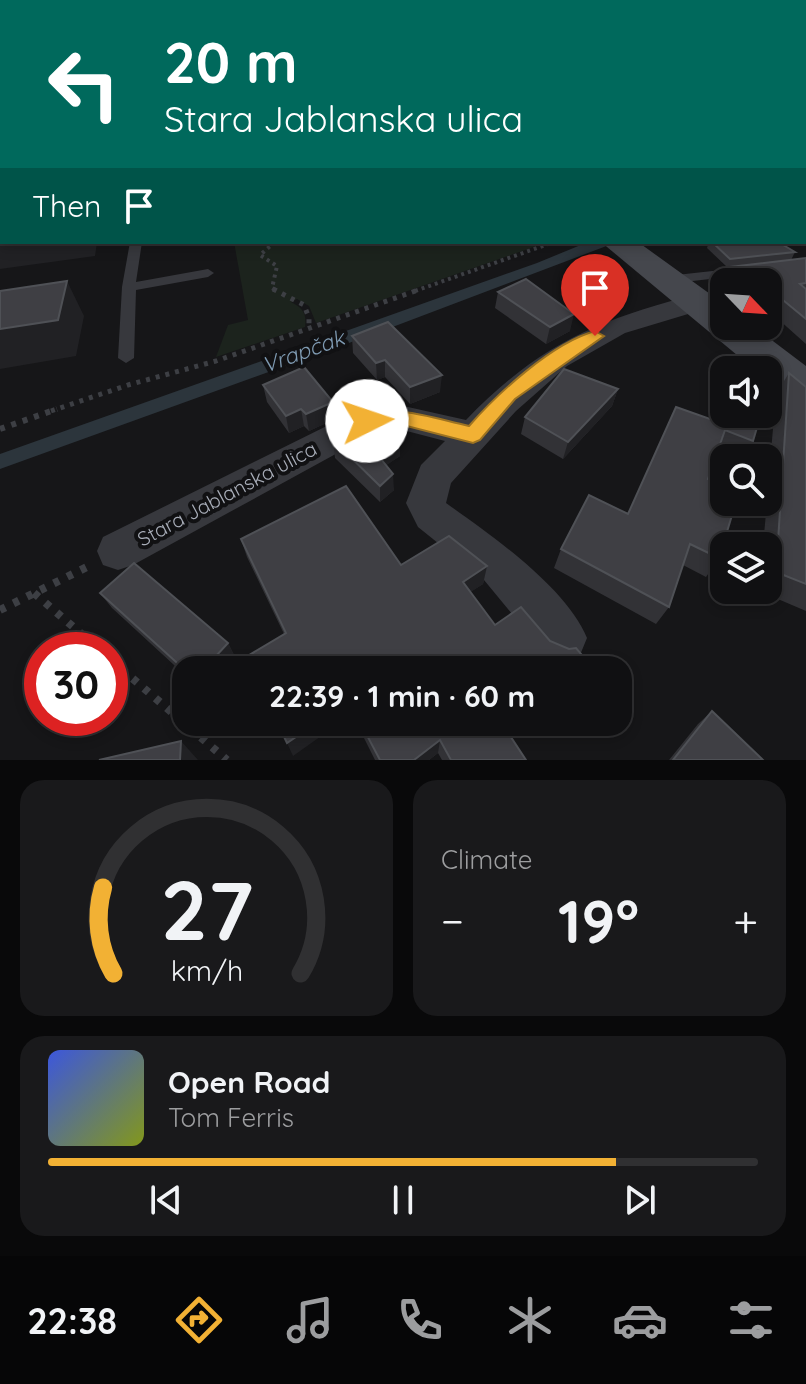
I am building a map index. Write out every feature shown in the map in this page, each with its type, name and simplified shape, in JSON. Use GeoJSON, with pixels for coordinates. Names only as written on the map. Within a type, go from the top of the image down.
{"type":"FeatureCollection","features":[{"type":"Feature","properties":{"kind":"main road"},"geometry":{"type":"LineString","coordinates":[[622,246],[710,312]]}},
{"type":"Feature","properties":{"kind":"main road"},"geometry":{"type":"LineString","coordinates":[[745,340],[806,389]]}},
{"type":"Feature","properties":{"kind":"street"},"geometry":{"type":"LineString","coordinates":[[563,638],[499,566],[432,515],[426,503],[434,476],[508,395],[576,346],[615,327],[710,318]]}},
{"type":"Feature","properties":{"kind":"street","name":"Stara Jablanska ulica"},"geometry":{"type":"LineString","coordinates":[[118,551],[367,421],[399,417],[473,435]]}},
{"type":"Feature","properties":{"kind":"lane"},"geometry":{"type":"LineString","coordinates":[[126,358],[129,287],[136,244]]}},
{"type":"Feature","properties":{"kind":"lane"},"geometry":{"type":"LineString","coordinates":[[129,287],[208,273]]}},
{"type":"Feature","properties":{"kind":"lane"},"geometry":{"type":"LineString","coordinates":[[667,280],[710,275]]}},
{"type":"Feature","properties":{"kind":"path"},"geometry":{"type":"LineString","coordinates":[[272,244],[260,255],[277,266],[272,288],[305,305],[311,316],[309,329]]}},
{"type":"Feature","properties":{"kind":"path"},"geometry":{"type":"LineString","coordinates":[[0,429],[128,385],[165,377],[309,329],[548,244]]}},
{"type":"Feature","properties":{"kind":"path"},"geometry":{"type":"LineString","coordinates":[[0,610],[118,551]]}},
{"type":"Feature","properties":{"kind":"path"},"geometry":{"type":"LineString","coordinates":[[33,593],[79,632]]}},
{"type":"Feature","properties":{"kind":"path"},"geometry":{"type":"LineString","coordinates":[[128,675],[227,760]]}},
{"type":"Feature","properties":{"kind":"shaded area"},"geometry":{"type":"Polygon","coordinates":[[[234,244],[542,244],[316,323],[309,306],[297,299],[291,302],[303,312],[305,327],[216,357],[228,325],[248,320],[234,244]]]}},
{"type":"Feature","properties":{"kind":"water","name":"Vrapčak"},"geometry":{"type":"Polygon","coordinates":[[[583,244],[612,244],[0,469],[0,454],[583,244]]]}},
{"type":"Feature","properties":{"kind":"building"},"geometry":{"type":"Polygon","coordinates":[[[714,244],[781,244],[795,252],[730,259],[714,244]]]}},
{"type":"Feature","properties":{"kind":"building"},"geometry":{"type":"Polygon","coordinates":[[[806,258],[806,283],[800,284],[806,289],[806,319],[782,299],[782,268],[730,267],[806,258]]]}},
{"type":"Feature","properties":{"kind":"building"},"geometry":{"type":"Polygon","coordinates":[[[526,279],[574,314],[550,327],[498,292],[526,279]]]}},
{"type":"Feature","properties":{"kind":"building"},"geometry":{"type":"Polygon","coordinates":[[[67,281],[58,320],[0,329],[0,291],[67,281]]]}},
{"type":"Feature","properties":{"kind":"building"},"geometry":{"type":"Polygon","coordinates":[[[388,322],[442,375],[410,387],[385,360],[376,363],[352,336],[388,322]]]}},
{"type":"Feature","properties":{"kind":"building"},"geometry":{"type":"Polygon","coordinates":[[[304,367],[333,402],[306,414],[301,409],[286,416],[263,385],[304,367]]]}},
{"type":"Feature","properties":{"kind":"building"},"geometry":{"type":"Polygon","coordinates":[[[564,369],[618,389],[568,442],[525,417],[564,369]]]}},
{"type":"Feature","properties":{"kind":"building"},"geometry":{"type":"Polygon","coordinates":[[[789,373],[806,387],[806,584],[782,574],[782,532],[779,532],[789,373]]]}},
{"type":"Feature","properties":{"kind":"building"},"geometry":{"type":"Polygon","coordinates":[[[676,407],[710,419],[710,428],[757,428],[753,441],[725,430],[720,444],[710,444],[710,516],[732,516],[727,532],[710,532],[710,554],[690,544],[669,607],[561,549],[589,495],[628,514],[676,407]]]}},
{"type":"Feature","properties":{"kind":"building"},"geometry":{"type":"Polygon","coordinates":[[[374,419],[399,439],[377,454],[393,474],[380,486],[333,440],[374,419]]]}},
{"type":"Feature","properties":{"kind":"building"},"geometry":{"type":"Polygon","coordinates":[[[346,486],[401,565],[449,536],[487,566],[463,582],[495,625],[521,607],[550,641],[569,649],[576,648],[582,655],[248,656],[286,633],[241,539],[346,486]]]}},
{"type":"Feature","properties":{"kind":"building"},"geometry":{"type":"Polygon","coordinates":[[[134,563],[228,643],[216,656],[172,658],[100,593],[134,563]]]}},
{"type":"Feature","properties":{"kind":"building"},"geometry":{"type":"Polygon","coordinates":[[[712,711],[763,760],[673,760],[712,711]]]}},
{"type":"Feature","properties":{"kind":"building"},"geometry":{"type":"Polygon","coordinates":[[[284,736],[297,736],[287,743],[284,736]]]}},
{"type":"Feature","properties":{"kind":"building"},"geometry":{"type":"Polygon","coordinates":[[[367,736],[510,736],[526,760],[451,760],[440,740],[414,760],[380,760],[367,736]]]}},
{"type":"Feature","properties":{"kind":"building"},"geometry":{"type":"Polygon","coordinates":[[[181,741],[180,760],[99,760],[181,741]]]}},
{"type":"Feature","properties":{"kind":"route"},"geometry":{"type":"LineString","coordinates":[[367,421],[385,416],[399,417],[473,435],[508,395],[595,336]]}}]}
